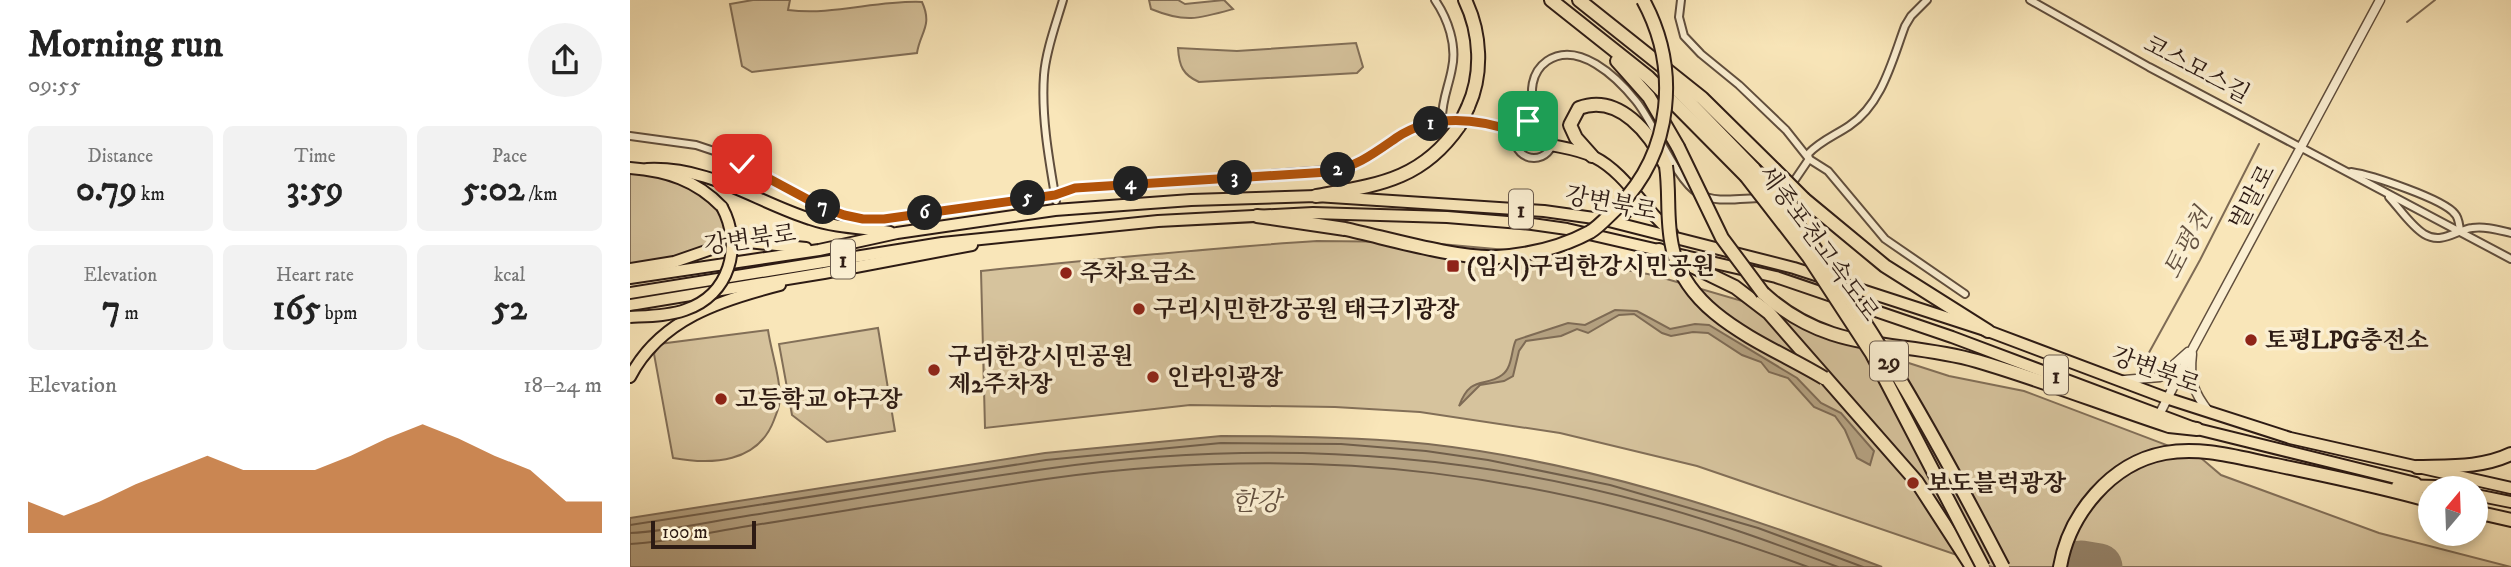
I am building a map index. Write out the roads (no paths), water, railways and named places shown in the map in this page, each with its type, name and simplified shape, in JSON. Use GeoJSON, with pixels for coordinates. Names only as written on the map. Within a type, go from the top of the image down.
{"type":"FeatureCollection","features":[{"type":"Feature","properties":{"kind":"highway"},"geometry":{"type":"LineString","coordinates":[[1316,197],[1372,187],[1400,177],[1431,157],[1459,126],[1477,77],[1478,50],[1474,23],[1465,0]]}},
{"type":"Feature","properties":{"kind":"highway"},"geometry":{"type":"LineString","coordinates":[[1539,0],[1598,44],[1626,69],[1649,97],[1678,147],[1722,238],[1763,293],[1783,312],[1821,332],[1844,339],[1977,361],[2169,426],[2197,429]]}},
{"type":"Feature","properties":{"kind":"highway","name":"세종포천고속도로"},"geometry":{"type":"LineString","coordinates":[[1551,0],[1648,77],[1750,173],[1872,354],[1983,567]]}},
{"type":"Feature","properties":{"kind":"highway","name":"세종포천고속도로"},"geometry":{"type":"LineString","coordinates":[[1568,0],[1664,76],[1809,238],[1891,364],[2003,567]]}},
{"type":"Feature","properties":{"kind":"highway"},"geometry":{"type":"LineString","coordinates":[[1579,0],[1702,98],[1804,200],[1885,266],[1988,331]]}},
{"type":"Feature","properties":{"kind":"highway"},"geometry":{"type":"LineString","coordinates":[[1257,216],[1345,229],[1447,251],[1495,257],[1539,251],[1592,231],[1627,197],[1641,178],[1654,156],[1664,119],[1668,83],[1663,53],[1655,25],[1643,0]]}},
{"type":"Feature","properties":{"kind":"highway"},"geometry":{"type":"LineString","coordinates":[[1592,156],[1576,138],[1570,125],[1578,108],[1598,104],[1611,107],[1634,121],[1656,146],[1666,166],[1672,248],[1684,276],[1700,300],[1716,317],[1824,378]]}},
{"type":"Feature","properties":{"kind":"highway"},"geometry":{"type":"LineString","coordinates":[[1552,145],[1592,156],[1607,165],[1632,190],[1653,217],[1677,237]]}},
{"type":"Feature","properties":{"kind":"highway"},"geometry":{"type":"LineString","coordinates":[[630,168],[673,168],[710,178],[812,220],[897,233]]}},
{"type":"Feature","properties":{"kind":"highway"},"geometry":{"type":"LineString","coordinates":[[630,317],[687,310],[711,294],[722,282],[729,268],[734,245],[728,219],[722,207],[697,185],[647,169]]}},
{"type":"Feature","properties":{"kind":"highway"},"geometry":{"type":"LineString","coordinates":[[1601,219],[1623,216],[1633,202],[1632,190]]}},
{"type":"Feature","properties":{"kind":"highway","name":"강변북로"},"geometry":{"type":"LineString","coordinates":[[630,278],[819,250],[897,233],[1055,210],[1191,200],[1316,197],[1495,206],[1601,219],[1794,268],[1988,331],[2166,398],[2290,438],[2511,488]]}},
{"type":"Feature","properties":{"kind":"highway","name":"강변북로"},"geometry":{"type":"LineString","coordinates":[[630,293],[942,243],[1134,222],[1343,213],[1486,220],[1567,229],[1754,271],[1818,290],[2160,413]]}},
{"type":"Feature","properties":{"kind":"highway"},"geometry":{"type":"LineString","coordinates":[[630,304],[944,252],[1017,233]]}},
{"type":"Feature","properties":{"kind":"highway"},"geometry":{"type":"LineString","coordinates":[[630,269],[674,262],[726,244],[748,242],[819,250]]}},
{"type":"Feature","properties":{"kind":"highway"},"geometry":{"type":"LineString","coordinates":[[1659,250],[1735,287],[1769,313],[1917,482],[1972,567]]}},
{"type":"Feature","properties":{"kind":"highway"},"geometry":{"type":"LineString","coordinates":[[630,377],[646,352],[668,330],[698,311],[756,291],[824,273]]}},
{"type":"Feature","properties":{"kind":"highway","name":"1"},"geometry":{"type":"LineString","coordinates":[[2160,413],[2197,429],[2418,483]]}},
{"type":"Feature","properties":{"kind":"highway"},"geometry":{"type":"LineString","coordinates":[[2060,567],[2069,536],[2093,496],[2135,464],[2164,453],[2201,450],[2380,486],[2418,497]]}},
{"type":"Feature","properties":{"kind":"highway"},"geometry":{"type":"LineString","coordinates":[[2417,467],[2460,466],[2500,459],[2511,454]]}},
{"type":"Feature","properties":{"kind":"highway"},"geometry":{"type":"LineString","coordinates":[[2380,486],[2418,487]]}},
{"type":"Feature","properties":{"kind":"highway"},"geometry":{"type":"LineString","coordinates":[[2488,497],[2511,502]]}},
{"type":"Feature","properties":{"kind":"highway"},"geometry":{"type":"LineString","coordinates":[[2488,515],[2511,520]]}},
{"type":"Feature","properties":{"kind":"street"},"geometry":{"type":"LineString","coordinates":[[1056,198],[1044,111],[1044,82],[1047,58],[1063,0]]}},
{"type":"Feature","properties":{"kind":"street"},"geometry":{"type":"LineString","coordinates":[[1435,0],[1443,13],[1451,37],[1453,65],[1441,108],[1442,121]]}},
{"type":"Feature","properties":{"kind":"street"},"geometry":{"type":"LineString","coordinates":[[1681,0],[1679,17],[1684,36],[1786,130],[1809,159],[1828,171],[1844,187],[1885,239],[1965,294]]}},
{"type":"Feature","properties":{"kind":"street"},"geometry":{"type":"LineString","coordinates":[[1533,120],[1532,80],[1540,66],[1555,56],[1588,58],[1636,100],[1683,179],[1700,195],[1718,199],[1768,197],[1792,184],[1809,159],[1808,154],[1818,143],[1850,126],[1876,97],[1910,16],[1927,0]]}},
{"type":"Feature","properties":{"kind":"street","name":"코스모스길"},"geometry":{"type":"LineString","coordinates":[[2030,0],[2511,259]]}},
{"type":"Feature","properties":{"kind":"street","name":"벌말로"},"geometry":{"type":"LineString","coordinates":[[2160,413],[2380,0]]}},
{"type":"Feature","properties":{"kind":"street"},"geometry":{"type":"LineString","coordinates":[[630,136],[696,145],[720,153],[820,206],[863,219],[884,219],[1056,198],[1075,188],[1342,169],[1377,153],[1412,130],[1442,121],[1479,120],[1516,132]]}},
{"type":"Feature","properties":{"kind":"street"},"geometry":{"type":"LineString","coordinates":[[1533,120],[1542,122],[1549,128],[1552,136],[1552,145],[1540,156],[1525,155],[1515,142],[1516,132],[1523,123],[1533,120]]}},
{"type":"Feature","properties":{"kind":"street","name":"코스모스길"},"geometry":{"type":"LineString","coordinates":[[2346,172],[2371,175],[2443,204],[2457,216],[2460,230]]}},
{"type":"Feature","properties":{"kind":"street","name":"코스모스길"},"geometry":{"type":"LineString","coordinates":[[2384,192],[2426,235],[2451,237],[2460,230],[2483,228],[2511,233]]}},
{"type":"Feature","properties":{"kind":"street"},"geometry":{"type":"LineString","coordinates":[[2123,380],[2160,377],[2193,348]]}},
{"type":"Feature","properties":{"kind":"street"},"geometry":{"type":"LineString","coordinates":[[2193,348],[2190,382],[2194,393],[2208,412]]}},
{"type":"Feature","properties":{"kind":"water"},"geometry":{"type":"Polygon","coordinates":[[[1615,310],[1637,311],[1670,329],[1695,324],[1709,325],[1797,378],[1821,403],[1841,413],[1874,451],[1870,465],[1857,458],[1845,430],[1835,416],[1814,407],[1788,378],[1769,372],[1761,362],[1742,355],[1708,333],[1693,332],[1671,336],[1634,314],[1619,315],[1588,333],[1577,329],[1561,336],[1526,341],[1519,351],[1513,376],[1504,381],[1480,385],[1459,406],[1468,389],[1496,379],[1506,372],[1516,340],[1568,323],[1585,325],[1615,310]]]}},
{"type":"Feature","properties":{"kind":"water","name":"한강"},"geometry":{"type":"Polygon","coordinates":[[[1221,436],[1324,437],[1428,444],[1544,463],[1659,491],[1715,508],[1882,567],[630,567],[630,518],[1045,453],[1221,436]]]}},
{"type":"Feature","properties":{"kind":"waterway","name":"토평천"},"geometry":{"type":"LineString","coordinates":[[2407,22],[2435,0]]}},
{"type":"Feature","properties":{"kind":"waterway","name":"토평천"},"geometry":{"type":"LineString","coordinates":[[2146,358],[2259,144]]}},
{"type":"Feature","properties":{"kind":"place","name":"(임시)구리한강시민공원"},"geometry":{"type":"Point","coordinates":[1453,266]}},
{"type":"Feature","properties":{"kind":"place","name":"주차요금소"},"geometry":{"type":"Point","coordinates":[1066,273]}},
{"type":"Feature","properties":{"kind":"place","name":"구리시민한강공원 태극기광장"},"geometry":{"type":"Point","coordinates":[1139,309]}},
{"type":"Feature","properties":{"kind":"place","name":"토평LPG충전소"},"geometry":{"type":"Point","coordinates":[2251,340]}},
{"type":"Feature","properties":{"kind":"place","name":"구리한강시민공원 제2주차장"},"geometry":{"type":"Point","coordinates":[934,370]}},
{"type":"Feature","properties":{"kind":"place","name":"인라인광장"},"geometry":{"type":"Point","coordinates":[1153,377]}},
{"type":"Feature","properties":{"kind":"place","name":"고등학교 야구장"},"geometry":{"type":"Point","coordinates":[721,399]}},
{"type":"Feature","properties":{"kind":"place","name":"보도블럭광장"},"geometry":{"type":"Point","coordinates":[1913,483]}}]}
